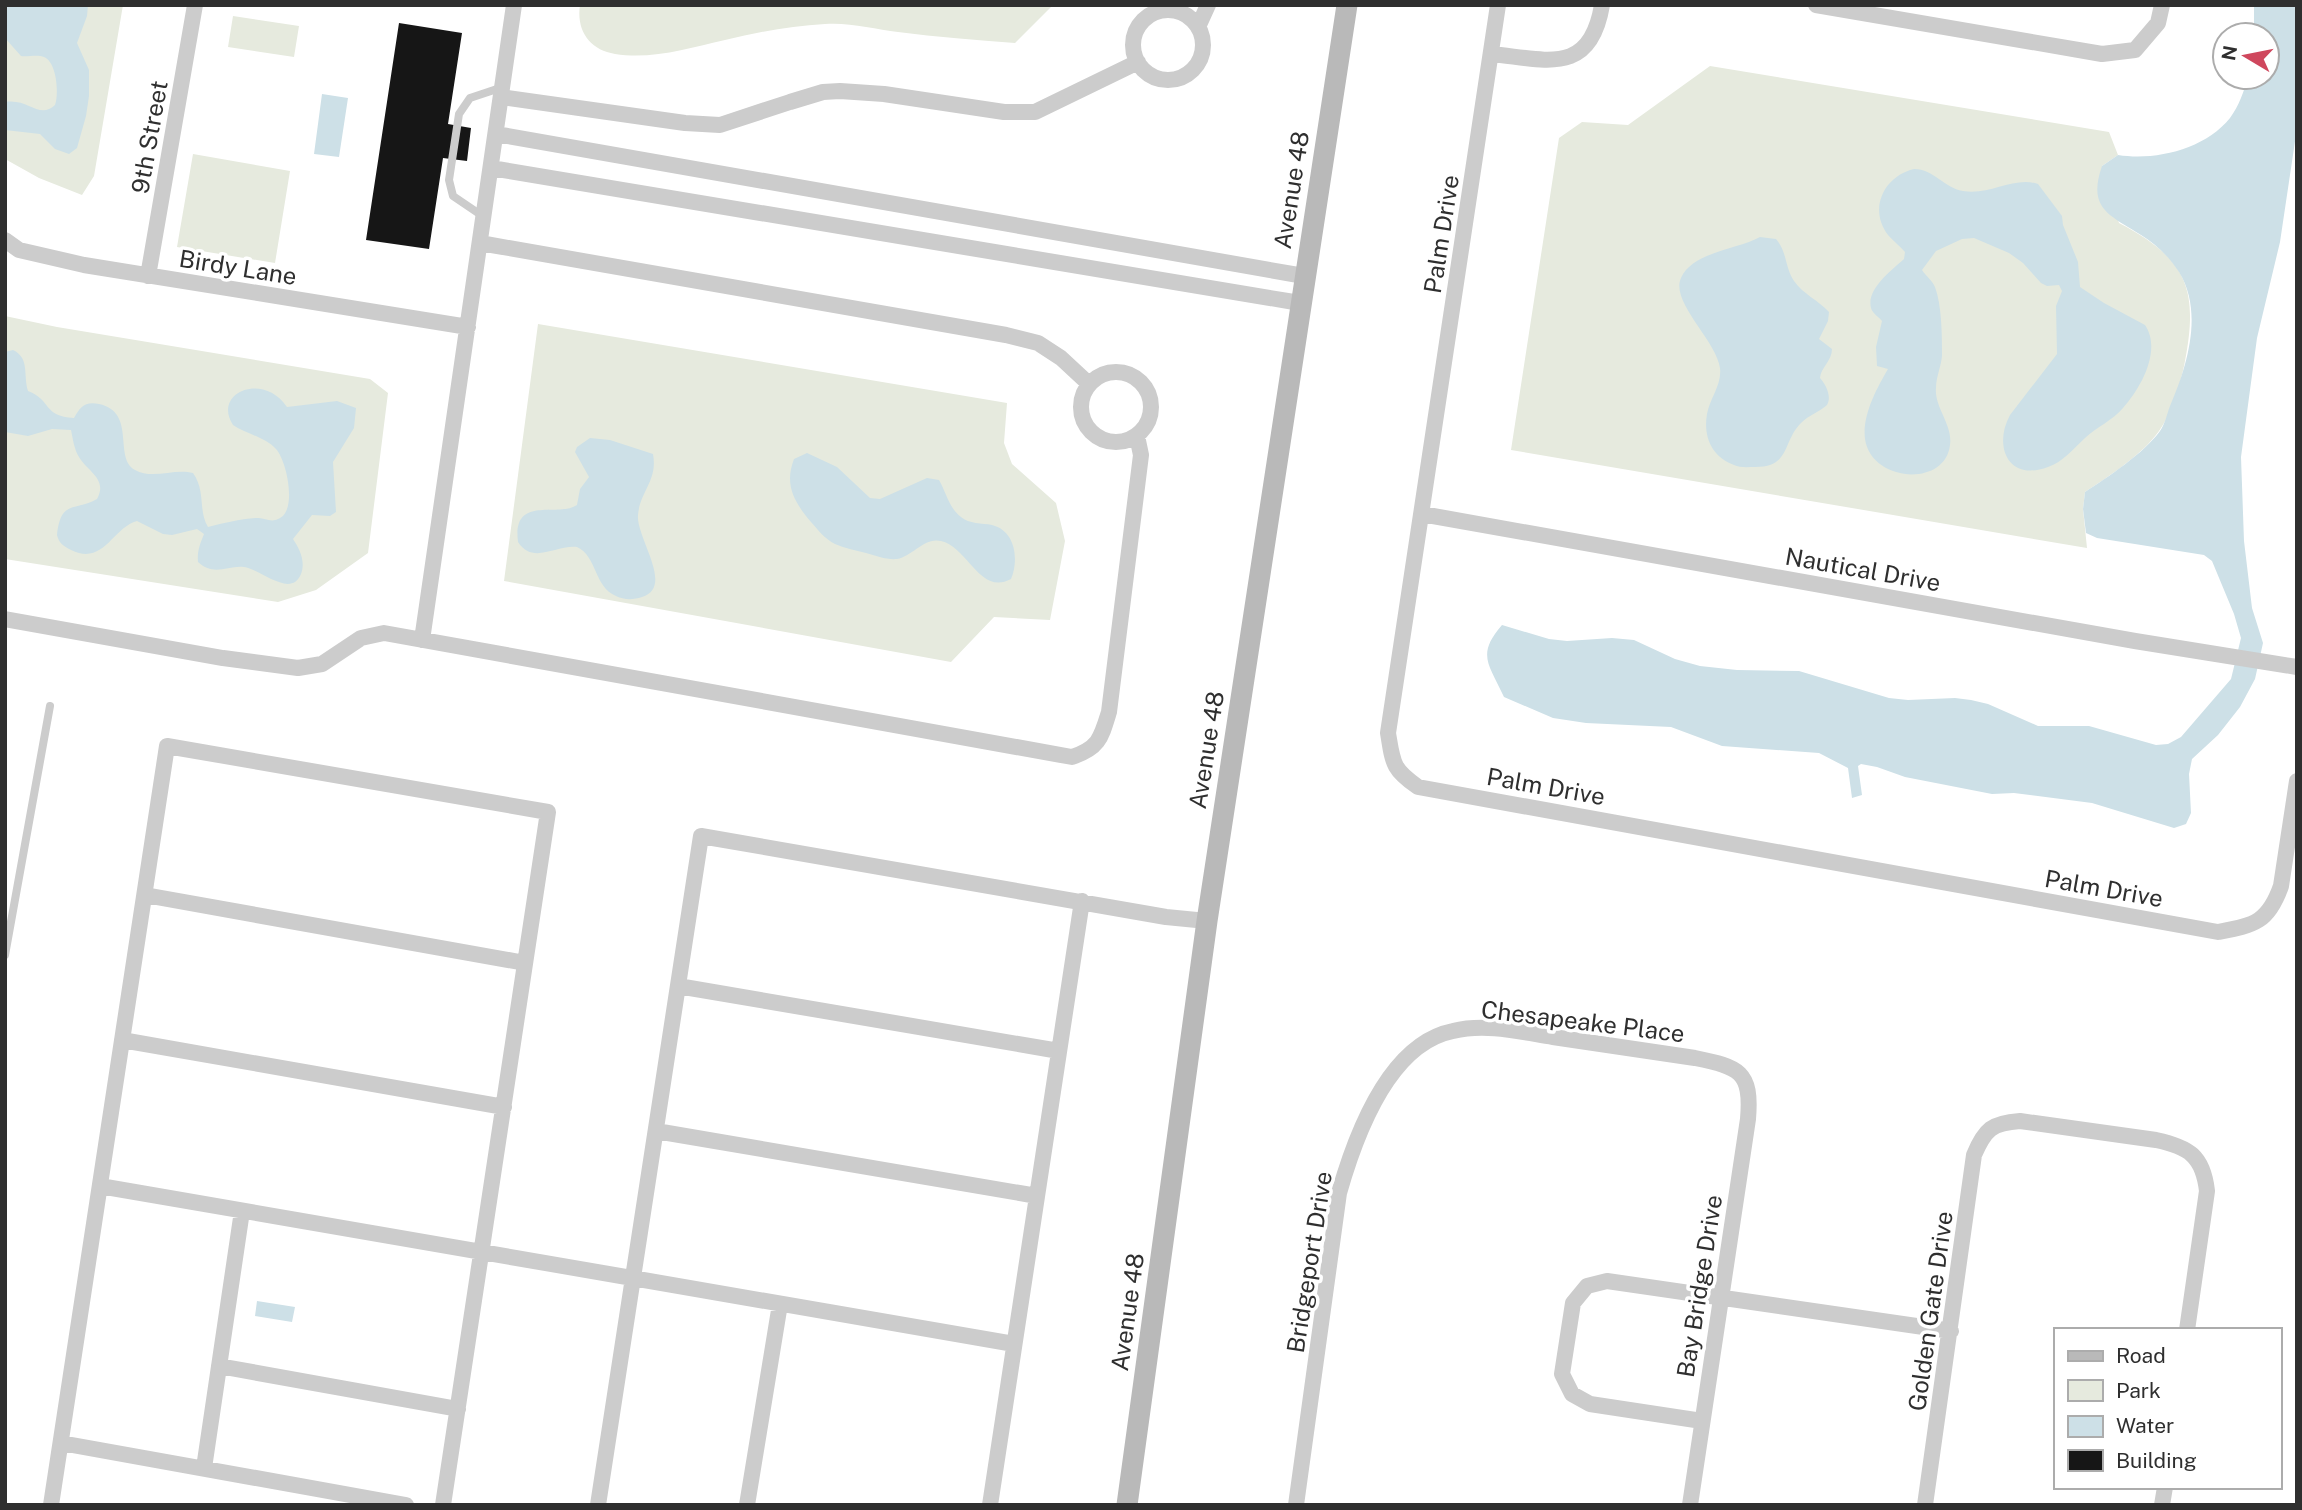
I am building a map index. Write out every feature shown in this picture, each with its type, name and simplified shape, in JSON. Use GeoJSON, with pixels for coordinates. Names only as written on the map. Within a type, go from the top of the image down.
{"type":"FeatureCollection","features":[{"type":"Feature","properties":{"kind":"main road","name":"Avenue 48"},"geometry":{"type":"LineString","coordinates":[[1126,1505],[1207,921],[1347,5]]}},
{"type":"Feature","properties":{"kind":"street","name":"9th Street"},"geometry":{"type":"LineString","coordinates":[[149,275],[195,5]]}},
{"type":"Feature","properties":{"kind":"street"},"geometry":{"type":"LineString","coordinates":[[422,640],[514,5]]}},
{"type":"Feature","properties":{"kind":"street"},"geometry":{"type":"LineString","coordinates":[[1198,27],[1208,5]]}},
{"type":"Feature","properties":{"kind":"street","name":"Palm Drive"},"geometry":{"type":"LineString","coordinates":[[1498,5],[1388,733],[1392,764],[1404,778],[1418,787],[2218,932],[2257,923],[2276,903],[2297,781]]}},
{"type":"Feature","properties":{"kind":"street"},"geometry":{"type":"LineString","coordinates":[[1491,54],[1563,59],[1588,44],[1595,33],[1602,5]]}},
{"type":"Feature","properties":{"kind":"street"},"geometry":{"type":"LineString","coordinates":[[1816,5],[2102,54],[2135,50],[2158,23],[2162,5]]}},
{"type":"Feature","properties":{"kind":"street"},"geometry":{"type":"LineString","coordinates":[[1156,12],[1180,12],[1198,27],[1202,37],[1200,59],[1195,68],[1186,75],[1165,80],[1145,71],[1138,62],[1134,39],[1138,28],[1156,12]]}},
{"type":"Feature","properties":{"kind":"street"},"geometry":{"type":"LineString","coordinates":[[502,92],[685,123],[720,125],[823,92],[840,91],[884,94],[1004,112],[1035,112],[1138,62]]}},
{"type":"Feature","properties":{"kind":"street"},"geometry":{"type":"LineString","coordinates":[[496,134],[1304,276]]}},
{"type":"Feature","properties":{"kind":"street"},"geometry":{"type":"LineString","coordinates":[[491,168],[1300,303]]}},
{"type":"Feature","properties":{"kind":"street","name":"Birdy Lane"},"geometry":{"type":"LineString","coordinates":[[5,240],[19,250],[84,265],[468,327]]}},
{"type":"Feature","properties":{"kind":"street"},"geometry":{"type":"LineString","coordinates":[[480,243],[1017,338],[1038,343],[1061,358],[1089,384]]}},
{"type":"Feature","properties":{"kind":"street"},"geometry":{"type":"LineString","coordinates":[[1122,372],[1133,376],[1149,393],[1152,405],[1146,427],[1137,436],[1116,443],[1094,436],[1082,417],[1081,405],[1089,384],[1110,373],[1122,372]]}},
{"type":"Feature","properties":{"kind":"street"},"geometry":{"type":"LineString","coordinates":[[5,619],[223,658],[298,668],[322,664],[361,638],[384,633],[1072,757],[1087,752],[1101,739],[1109,712],[1141,455],[1137,436]]}},
{"type":"Feature","properties":{"kind":"street","name":"Nautical Drive"},"geometry":{"type":"LineString","coordinates":[[1421,516],[2297,667]]}},
{"type":"Feature","properties":{"kind":"street"},"geometry":{"type":"LineString","coordinates":[[51,1505],[167,746],[548,812],[443,1505]]}},
{"type":"Feature","properties":{"kind":"street"},"geometry":{"type":"LineString","coordinates":[[598,1505],[701,836],[1166,917],[1207,921]]}},
{"type":"Feature","properties":{"kind":"street"},"geometry":{"type":"LineString","coordinates":[[145,895],[525,962]]}},
{"type":"Feature","properties":{"kind":"street"},"geometry":{"type":"LineString","coordinates":[[990,1505],[1082,901]]}},
{"type":"Feature","properties":{"kind":"street"},"geometry":{"type":"LineString","coordinates":[[678,986],[1059,1051]]}},
{"type":"Feature","properties":{"kind":"street","name":"Chesapeake Place"},"geometry":{"type":"LineString","coordinates":[[1418,1047],[1451,1031],[1488,1028],[1723,1063],[1743,1076]]}},
{"type":"Feature","properties":{"kind":"street"},"geometry":{"type":"LineString","coordinates":[[122,1040],[503,1107]]}},
{"type":"Feature","properties":{"kind":"street","name":"Bridgeport Drive"},"geometry":{"type":"LineString","coordinates":[[1296,1505],[1339,1193],[1352,1149],[1374,1102],[1391,1074],[1418,1047]]}},
{"type":"Feature","properties":{"kind":"street","name":"Bay Bridge Drive"},"geometry":{"type":"LineString","coordinates":[[1690,1505],[1748,1119],[1751,1093],[1743,1076]]}},
{"type":"Feature","properties":{"kind":"street","name":"Golden Gate Drive"},"geometry":{"type":"LineString","coordinates":[[1925,1505],[1974,1155],[1981,1138],[1990,1128],[2004,1122],[2020,1121],[2156,1140],[2177,1145],[2196,1157],[2205,1171],[2207,1191],[2187,1328]]}},
{"type":"Feature","properties":{"kind":"street"},"geometry":{"type":"LineString","coordinates":[[656,1130],[1037,1196]]}},
{"type":"Feature","properties":{"kind":"street"},"geometry":{"type":"LineString","coordinates":[[100,1186],[1014,1344]]}},
{"type":"Feature","properties":{"kind":"street"},"geometry":{"type":"LineString","coordinates":[[204,1468],[242,1211]]}},
{"type":"Feature","properties":{"kind":"street"},"geometry":{"type":"LineString","coordinates":[[1702,1421],[1590,1404],[1572,1394],[1562,1374],[1573,1303],[1587,1286],[1607,1281],[1951,1331]]}},
{"type":"Feature","properties":{"kind":"street"},"geometry":{"type":"LineString","coordinates":[[747,1505],[780,1304]]}},
{"type":"Feature","properties":{"kind":"street"},"geometry":{"type":"LineString","coordinates":[[219,1366],[458,1409]]}},
{"type":"Feature","properties":{"kind":"street"},"geometry":{"type":"LineString","coordinates":[[61,1443],[407,1505]]}},
{"type":"Feature","properties":{"kind":"lane"},"geometry":{"type":"LineString","coordinates":[[484,217],[453,196],[449,180],[459,114],[470,98],[502,92]]}},
{"type":"Feature","properties":{"kind":"lane"},"geometry":{"type":"LineString","coordinates":[[5,955],[50,706]]}},
{"type":"Feature","properties":{"kind":"green space"},"geometry":{"type":"Polygon","coordinates":[[[5,5],[123,5],[94,176],[82,195],[39,178],[5,159],[5,5]]]}},
{"type":"Feature","properties":{"kind":"green space"},"geometry":{"type":"Polygon","coordinates":[[[580,5],[1053,5],[1015,43],[834,24],[750,34],[670,52],[629,55],[606,52],[592,44],[580,23],[580,5]]]}},
{"type":"Feature","properties":{"kind":"green space"},"geometry":{"type":"Polygon","coordinates":[[[233,16],[299,26],[294,57],[228,47],[233,16]]]}},
{"type":"Feature","properties":{"kind":"green space"},"geometry":{"type":"Polygon","coordinates":[[[1710,66],[2109,132],[2118,155],[2102,166],[2119,223],[2160,249],[2173,263],[2188,294],[2189,336],[2178,387],[2159,431],[2135,456],[2085,492],[2083,509],[2087,548],[1511,450],[1559,138],[1582,122],[1628,125],[1710,66]]]}},
{"type":"Feature","properties":{"kind":"green space"},"geometry":{"type":"Polygon","coordinates":[[[193,154],[290,171],[275,263],[177,247],[193,154]]]}},
{"type":"Feature","properties":{"kind":"green space"},"geometry":{"type":"Polygon","coordinates":[[[5,316],[370,379],[388,393],[368,553],[316,590],[278,602],[5,559],[5,316]]]}},
{"type":"Feature","properties":{"kind":"green space"},"geometry":{"type":"Polygon","coordinates":[[[538,324],[1007,403],[1004,443],[1012,464],[1056,503],[1065,541],[1050,620],[994,617],[951,662],[504,581],[538,324]]]}},
{"type":"Feature","properties":{"kind":"water"},"geometry":{"type":"Polygon","coordinates":[[[5,5],[88,5],[77,43],[89,70],[89,96],[77,148],[69,154],[55,149],[40,134],[5,130],[5,102],[21,103],[44,110],[55,105],[57,94],[54,71],[48,60],[39,56],[21,56],[5,38],[5,5]]]}},
{"type":"Feature","properties":{"kind":"water"},"geometry":{"type":"Polygon","coordinates":[[[2254,5],[2297,5],[2297,128],[2280,242],[2257,338],[2241,457],[2244,541],[2252,608],[2263,643],[2255,679],[2240,707],[2218,735],[2192,759],[2189,774],[2191,813],[2186,824],[2174,828],[2092,803],[2014,793],[1992,794],[1905,777],[1861,764],[1858,766],[1862,795],[1852,798],[1848,768],[1819,753],[1722,746],[1671,727],[1586,723],[1553,718],[1504,697],[1490,668],[1487,652],[1494,635],[1502,625],[1549,639],[1634,640],[1675,659],[1700,666],[1737,670],[1799,671],[1889,698],[1971,700],[1988,704],[2038,726],[2089,726],[2156,745],[2168,744],[2181,737],[2231,679],[2241,638],[2212,561],[2204,555],[2097,538],[2086,533],[2083,509],[2085,492],[2135,456],[2160,431],[2187,357],[2192,322],[2191,304],[2179,272],[2157,247],[2104,209],[2097,192],[2098,180],[2102,166],[2118,155],[2164,154],[2207,138],[2230,118],[2243,91],[2281,91],[2281,21],[2254,21],[2254,5]]]}},
{"type":"Feature","properties":{"kind":"water"},"geometry":{"type":"Polygon","coordinates":[[[322,94],[348,98],[339,157],[314,154],[322,94]]]}},
{"type":"Feature","properties":{"kind":"water"},"geometry":{"type":"Polygon","coordinates":[[[1914,169],[1927,172],[1963,191],[1982,191],[2020,182],[2038,184],[2062,216],[2078,262],[2080,287],[2145,325],[2150,335],[2147,368],[2130,400],[2110,420],[2053,465],[2023,470],[2008,458],[2003,438],[2010,415],[2057,354],[2056,306],[2062,291],[2059,285],[2047,286],[2041,283],[2023,263],[2009,253],[1974,238],[1962,239],[1936,251],[1922,270],[1935,287],[1940,312],[1942,356],[1936,395],[1949,430],[1950,445],[1945,459],[1935,468],[1908,474],[1893,471],[1880,464],[1870,453],[1865,439],[1868,411],[1888,369],[1877,366],[1876,347],[1882,321],[1872,310],[1870,301],[1876,287],[1904,259],[1905,252],[1882,225],[1880,205],[1887,186],[1903,173],[1914,169]]]}},
{"type":"Feature","properties":{"kind":"water"},"geometry":{"type":"Polygon","coordinates":[[[1760,237],[1776,239],[1794,281],[1829,312],[1828,321],[1819,339],[1832,349],[1820,378],[1829,398],[1827,405],[1795,430],[1775,463],[1741,467],[1720,457],[1708,438],[1707,414],[1719,380],[1720,368],[1711,346],[1687,310],[1679,288],[1681,278],[1695,262],[1760,237]]]}},
{"type":"Feature","properties":{"kind":"water"},"geometry":{"type":"Polygon","coordinates":[[[13,350],[24,362],[28,391],[41,399],[52,411],[74,418],[81,408],[90,403],[111,409],[118,416],[121,425],[125,456],[135,470],[149,474],[193,473],[208,527],[260,518],[275,520],[284,514],[288,507],[289,486],[280,455],[266,441],[233,425],[228,414],[229,404],[235,396],[254,388],[277,396],[287,407],[337,401],[356,408],[354,428],[333,462],[336,512],[330,516],[312,515],[293,539],[303,564],[296,581],[290,584],[275,581],[244,567],[215,570],[204,566],[198,562],[198,558],[204,534],[197,529],[172,535],[163,534],[137,521],[128,525],[100,550],[92,553],[82,554],[64,546],[57,535],[62,516],[70,508],[97,499],[100,492],[99,481],[77,454],[71,430],[52,429],[28,436],[5,432],[5,352],[13,350]]]}},
{"type":"Feature","properties":{"kind":"water"},"geometry":{"type":"Polygon","coordinates":[[[590,438],[610,440],[653,454],[653,472],[638,515],[655,573],[655,583],[651,592],[642,597],[625,599],[609,592],[584,551],[577,547],[537,553],[524,549],[518,542],[518,527],[522,518],[529,513],[577,505],[580,489],[589,477],[575,452],[577,447],[590,438]]]}},
{"type":"Feature","properties":{"kind":"water"},"geometry":{"type":"Polygon","coordinates":[[[807,453],[837,467],[870,498],[880,499],[927,478],[939,480],[951,505],[961,517],[992,525],[1006,533],[1014,547],[1015,555],[1011,579],[991,581],[982,576],[959,552],[941,541],[924,544],[897,559],[881,558],[831,542],[805,515],[792,493],[790,477],[794,459],[807,453]]]}},
{"type":"Feature","properties":{"kind":"water"},"geometry":{"type":"Polygon","coordinates":[[[257,1301],[295,1307],[292,1322],[255,1316],[257,1301]]]}},
{"type":"Feature","properties":{"kind":"building"},"geometry":{"type":"Polygon","coordinates":[[[399,23],[462,33],[448,124],[471,128],[467,161],[443,158],[429,249],[366,240],[399,23]]]}}]}
